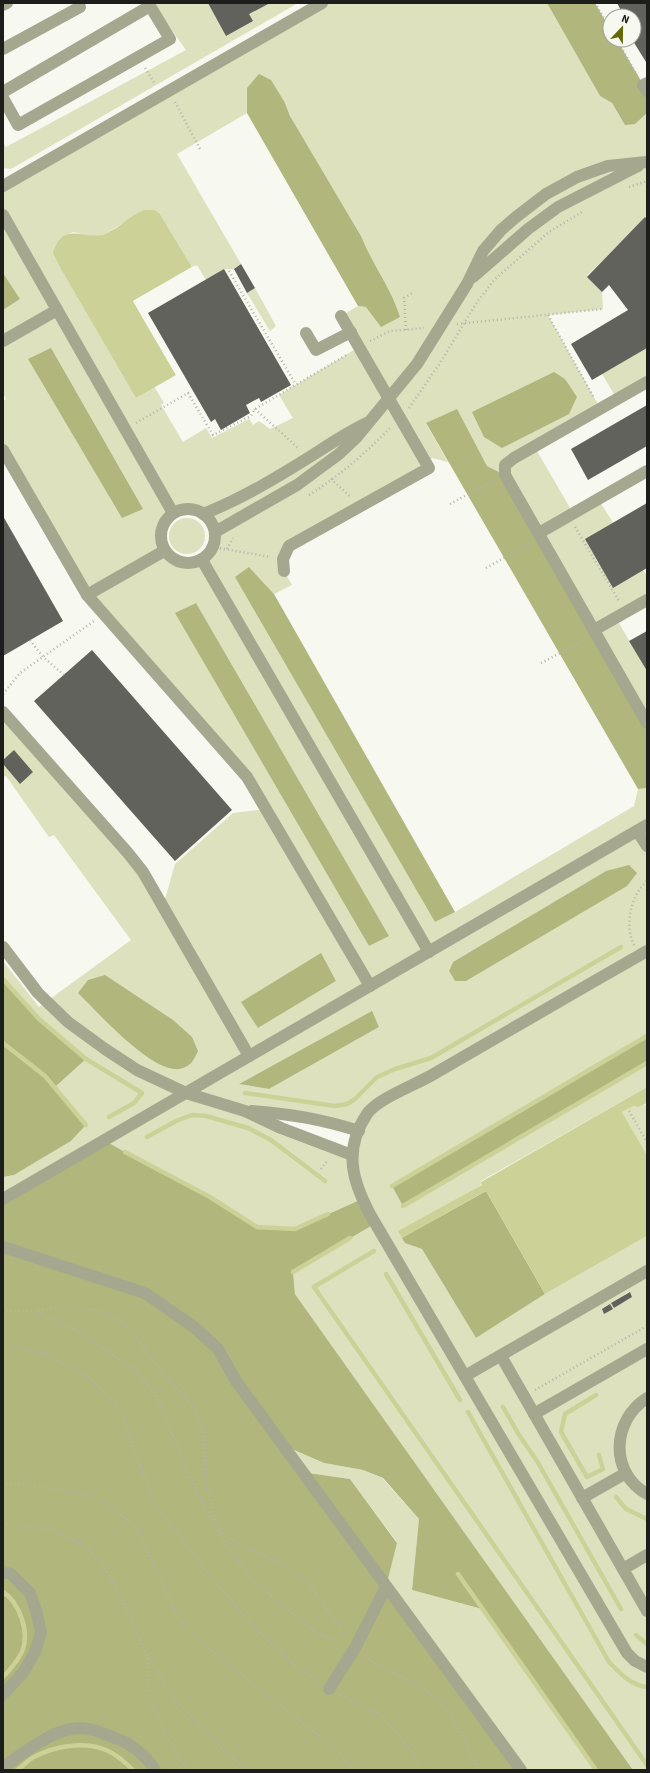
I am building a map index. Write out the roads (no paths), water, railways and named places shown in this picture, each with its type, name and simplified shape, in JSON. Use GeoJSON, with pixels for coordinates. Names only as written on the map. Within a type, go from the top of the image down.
{"type":"FeatureCollection","features":[{"type":"Feature","properties":{"kind":"lane"},"geometry":{"type":"LineString","coordinates":[[3,5],[7,3]]}},
{"type":"Feature","properties":{"kind":"lane"},"geometry":{"type":"LineString","coordinates":[[3,186],[322,3]]}},
{"type":"Feature","properties":{"kind":"lane"},"geometry":{"type":"LineString","coordinates":[[3,92],[150,6],[170,39],[18,125],[3,98]]}},
{"type":"Feature","properties":{"kind":"lane"},"geometry":{"type":"LineString","coordinates":[[3,49],[80,8]]}},
{"type":"Feature","properties":{"kind":"lane"},"geometry":{"type":"LineString","coordinates":[[467,284],[528,229],[558,207],[646,162]]}},
{"type":"Feature","properties":{"kind":"lane"},"geometry":{"type":"LineString","coordinates":[[215,532],[306,479],[339,454],[356,438],[417,364],[467,284],[483,251],[501,230],[516,216],[546,194],[577,177],[608,166],[646,162]]}},
{"type":"Feature","properties":{"kind":"lane"},"geometry":{"type":"LineString","coordinates":[[3,215],[173,513]]}},
{"type":"Feature","properties":{"kind":"lane"},"geometry":{"type":"LineString","coordinates":[[3,341],[57,310]]}},
{"type":"Feature","properties":{"kind":"lane"},"geometry":{"type":"LineString","coordinates":[[283,565],[289,546],[429,468],[341,316]]}},
{"type":"Feature","properties":{"kind":"lane"},"geometry":{"type":"LineString","coordinates":[[306,333],[316,350],[351,332]]}},
{"type":"Feature","properties":{"kind":"lane"},"geometry":{"type":"LineString","coordinates":[[646,720],[505,475],[505,465],[514,458],[647,382]]}},
{"type":"Feature","properties":{"kind":"lane"},"geometry":{"type":"LineString","coordinates":[[203,514],[224,506],[315,454],[348,432],[368,423]]}},
{"type":"Feature","properties":{"kind":"lane"},"geometry":{"type":"LineString","coordinates":[[3,450],[87,595],[247,777],[370,986]]}},
{"type":"Feature","properties":{"kind":"lane"},"geometry":{"type":"LineString","coordinates":[[540,535],[568,516],[647,470]]}},
{"type":"Feature","properties":{"kind":"lane"},"geometry":{"type":"LineString","coordinates":[[183,509],[194,510],[203,514],[211,522],[215,532],[214,543],[210,552],[202,560],[192,563],[181,563],[172,558],[164,551],[160,541],[161,530],[165,520],[173,513],[183,509]]}},
{"type":"Feature","properties":{"kind":"lane"},"geometry":{"type":"LineString","coordinates":[[87,595],[164,551]]}},
{"type":"Feature","properties":{"kind":"lane"},"geometry":{"type":"LineString","coordinates":[[202,560],[429,952]]}},
{"type":"Feature","properties":{"kind":"lane"},"geometry":{"type":"LineString","coordinates":[[595,632],[647,600]]}},
{"type":"Feature","properties":{"kind":"lane"},"geometry":{"type":"LineString","coordinates":[[3,712],[128,853],[143,872],[249,1056]]}},
{"type":"Feature","properties":{"kind":"lane"},"geometry":{"type":"LineString","coordinates":[[3,1199],[642,828],[647,846]]}},
{"type":"Feature","properties":{"kind":"lane"},"geometry":{"type":"LineString","coordinates":[[3,948],[38,993],[68,1022],[137,1070],[186,1092],[245,1110],[281,1128],[352,1155]]}},
{"type":"Feature","properties":{"kind":"lane"},"geometry":{"type":"LineString","coordinates":[[643,954],[429,1077],[384,1100],[368,1112],[358,1131],[352,1155],[353,1173],[362,1199],[627,1653],[635,1661],[647,1667]]}},
{"type":"Feature","properties":{"kind":"lane"},"geometry":{"type":"LineString","coordinates":[[245,1110],[300,1116],[328,1121],[358,1131]]}},
{"type":"Feature","properties":{"kind":"lane"},"geometry":{"type":"LineString","coordinates":[[3,1247],[145,1293],[194,1328],[218,1349],[236,1381],[521,1770]]}},
{"type":"Feature","properties":{"kind":"lane"},"geometry":{"type":"LineString","coordinates":[[465,1376],[645,1277]]}},
{"type":"Feature","properties":{"kind":"lane"},"geometry":{"type":"LineString","coordinates":[[534,1414],[647,1349]]}},
{"type":"Feature","properties":{"kind":"lane"},"geometry":{"type":"LineString","coordinates":[[501,1356],[647,1611]]}},
{"type":"Feature","properties":{"kind":"lane"},"geometry":{"type":"LineString","coordinates":[[647,1398],[629,1414],[623,1424],[620,1435],[620,1458],[626,1473],[636,1486],[647,1494]]}},
{"type":"Feature","properties":{"kind":"lane"},"geometry":{"type":"LineString","coordinates":[[582,1498],[626,1473]]}},
{"type":"Feature","properties":{"kind":"lane"},"geometry":{"type":"LineString","coordinates":[[622,1569],[647,1555]]}},
{"type":"Feature","properties":{"kind":"lane"},"geometry":{"type":"LineString","coordinates":[[3,1572],[10,1574],[30,1593],[41,1632],[34,1652],[23,1673],[3,1694]]}},
{"type":"Feature","properties":{"kind":"lane"},"geometry":{"type":"LineString","coordinates":[[329,1689],[354,1648],[386,1587]]}},
{"type":"Feature","properties":{"kind":"lane"},"geometry":{"type":"LineString","coordinates":[[3,1768],[38,1742],[64,1730],[87,1728],[122,1740],[149,1760],[155,1770]]}},
{"type":"Feature","properties":{"kind":"waterway"},"geometry":{"type":"LineString","coordinates":[[245,1093],[335,1106],[347,1104],[355,1099],[377,1077],[395,1069],[431,1058],[621,947]]}},
{"type":"Feature","properties":{"kind":"waterway"},"geometry":{"type":"LineString","coordinates":[[3,979],[39,1019],[86,1059],[142,1093],[134,1103],[109,1117]]}},
{"type":"Feature","properties":{"kind":"waterway"},"geometry":{"type":"LineString","coordinates":[[392,1186],[647,1036]]}},
{"type":"Feature","properties":{"kind":"waterway"},"geometry":{"type":"LineString","coordinates":[[3,1043],[45,1076],[86,1125]]}},
{"type":"Feature","properties":{"kind":"waterway"},"geometry":{"type":"LineString","coordinates":[[403,1206],[647,1063]]}},
{"type":"Feature","properties":{"kind":"waterway"},"geometry":{"type":"LineString","coordinates":[[147,1137],[176,1121],[192,1115],[206,1116],[248,1128],[271,1140],[325,1181]]}},
{"type":"Feature","properties":{"kind":"waterway"},"geometry":{"type":"LineString","coordinates":[[125,1152],[210,1197],[257,1227],[295,1229],[328,1214]]}},
{"type":"Feature","properties":{"kind":"waterway"},"geometry":{"type":"LineString","coordinates":[[293,1272],[350,1238]]}},
{"type":"Feature","properties":{"kind":"waterway"},"geometry":{"type":"LineString","coordinates":[[374,1251],[314,1287],[647,1765]]}},
{"type":"Feature","properties":{"kind":"waterway"},"geometry":{"type":"LineString","coordinates":[[386,1274],[460,1400]]}},
{"type":"Feature","properties":{"kind":"waterway"},"geometry":{"type":"LineString","coordinates":[[596,1395],[565,1414],[561,1432],[587,1477],[603,1469],[599,1455]]}},
{"type":"Feature","properties":{"kind":"waterway"},"geometry":{"type":"LineString","coordinates":[[503,1407],[519,1435],[537,1461],[621,1609]]}},
{"type":"Feature","properties":{"kind":"waterway"},"geometry":{"type":"LineString","coordinates":[[468,1412],[609,1662],[630,1681],[647,1687]]}},
{"type":"Feature","properties":{"kind":"waterway"},"geometry":{"type":"LineString","coordinates":[[616,1497],[626,1509],[647,1519]]}},
{"type":"Feature","properties":{"kind":"waterway"},"geometry":{"type":"LineString","coordinates":[[458,1574],[596,1770]]}},
{"type":"Feature","properties":{"kind":"waterway"},"geometry":{"type":"LineString","coordinates":[[3,1592],[9,1597],[19,1611],[25,1636],[22,1652],[3,1677]]}},
{"type":"Feature","properties":{"kind":"waterway"},"geometry":{"type":"LineString","coordinates":[[636,1635],[647,1644]]}},
{"type":"Feature","properties":{"kind":"waterway"},"geometry":{"type":"LineString","coordinates":[[17,1770],[32,1758],[42,1753],[79,1745],[97,1747],[106,1750],[117,1756],[133,1770]]}}]}
